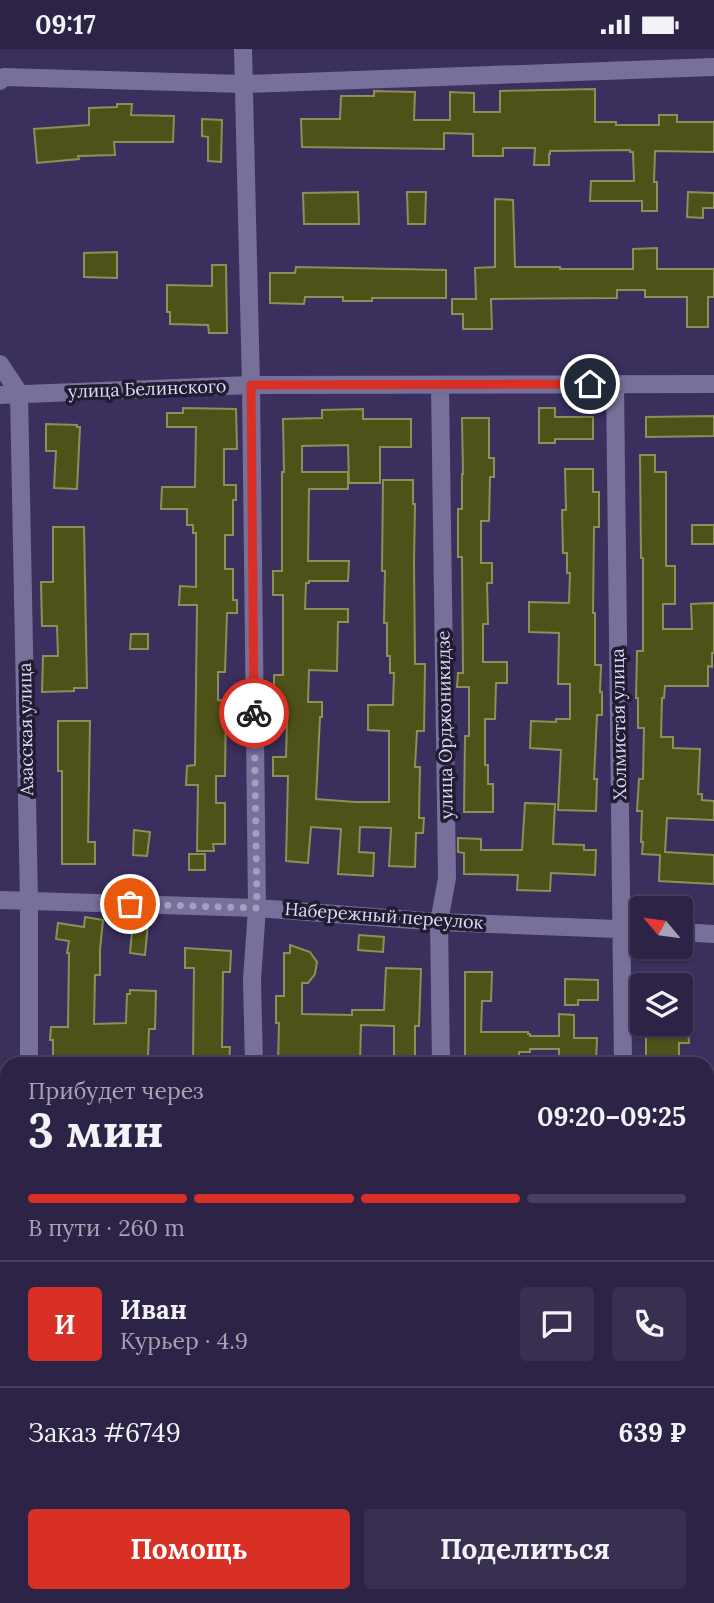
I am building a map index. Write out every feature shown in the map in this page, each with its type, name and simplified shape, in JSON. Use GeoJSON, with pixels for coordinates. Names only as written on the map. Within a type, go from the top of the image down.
{"type":"FeatureCollection","features":[{"type":"Feature","properties":{"kind":"street"},"geometry":{"type":"LineString","coordinates":[[243,49],[251,385],[257,908],[252,980],[254,1057]]}},
{"type":"Feature","properties":{"kind":"street"},"geometry":{"type":"LineString","coordinates":[[0,81],[4,78],[244,83],[714,67]]}},
{"type":"Feature","properties":{"kind":"street"},"geometry":{"type":"LineString","coordinates":[[0,364],[19,393]]}},
{"type":"Feature","properties":{"kind":"street","name":"Холмистая улица"},"geometry":{"type":"LineString","coordinates":[[615,383],[623,1057]]}},
{"type":"Feature","properties":{"kind":"street","name":"улица Белинского"},"geometry":{"type":"LineString","coordinates":[[0,394],[251,385],[714,384]]}},
{"type":"Feature","properties":{"kind":"street","name":"улица Орджоникидзе"},"geometry":{"type":"LineString","coordinates":[[440,385],[447,878],[439,922],[442,1057]]}},
{"type":"Feature","properties":{"kind":"street","name":"Азасская улица"},"geometry":{"type":"LineString","coordinates":[[19,393],[29,901],[29,1057]]}},
{"type":"Feature","properties":{"kind":"street","name":"Набережный переулок"},"geometry":{"type":"LineString","coordinates":[[0,901],[257,908],[439,922],[630,929]]}},
{"type":"Feature","properties":{"kind":"street"},"geometry":{"type":"LineString","coordinates":[[693,933],[714,934]]}},
{"type":"Feature","properties":{"kind":"building"},"geometry":{"type":"Polygon","coordinates":[[[595,89],[595,122],[659,125],[659,115],[677,115],[677,122],[714,122],[714,152],[655,151],[657,211],[642,211],[642,201],[590,201],[591,181],[634,181],[633,152],[630,150],[550,151],[549,165],[534,165],[535,148],[503,148],[503,156],[473,156],[473,134],[444,133],[444,149],[302,147],[301,119],[340,119],[341,96],[374,96],[374,91],[415,92],[414,120],[450,120],[450,92],[474,93],[474,112],[500,112],[500,91],[595,89]]]}},
{"type":"Feature","properties":{"kind":"building"},"geometry":{"type":"Polygon","coordinates":[[[117,104],[132,104],[131,115],[174,116],[173,142],[114,142],[115,155],[78,156],[79,159],[37,163],[34,129],[89,125],[89,108],[117,107],[117,104]]]}},
{"type":"Feature","properties":{"kind":"building"},"geometry":{"type":"Polygon","coordinates":[[[202,119],[222,120],[221,162],[208,161],[208,137],[202,136],[202,119]]]}},
{"type":"Feature","properties":{"kind":"building"},"geometry":{"type":"Polygon","coordinates":[[[358,192],[359,224],[304,224],[303,193],[358,192]]]}},
{"type":"Feature","properties":{"kind":"building"},"geometry":{"type":"Polygon","coordinates":[[[407,192],[426,192],[425,224],[408,224],[407,192]]]}},
{"type":"Feature","properties":{"kind":"building"},"geometry":{"type":"Polygon","coordinates":[[[688,192],[714,193],[714,208],[703,208],[703,218],[687,217],[688,192]]]}},
{"type":"Feature","properties":{"kind":"building"},"geometry":{"type":"Polygon","coordinates":[[[495,199],[513,200],[515,267],[633,269],[633,249],[657,248],[657,269],[714,269],[714,297],[708,297],[708,327],[687,327],[687,297],[645,297],[645,290],[617,290],[617,298],[491,299],[492,329],[463,329],[463,314],[452,314],[452,299],[476,299],[475,268],[495,267],[495,199]]]}},
{"type":"Feature","properties":{"kind":"building"},"geometry":{"type":"Polygon","coordinates":[[[117,252],[117,278],[84,277],[84,253],[117,252]]]}},
{"type":"Feature","properties":{"kind":"building"},"geometry":{"type":"Polygon","coordinates":[[[212,265],[226,265],[227,333],[209,333],[208,325],[170,324],[167,285],[212,286],[212,265]]]}},
{"type":"Feature","properties":{"kind":"building"},"geometry":{"type":"Polygon","coordinates":[[[296,267],[446,270],[446,298],[372,298],[372,301],[343,301],[343,297],[305,297],[304,304],[270,303],[270,273],[295,273],[296,267]]]}},
{"type":"Feature","properties":{"kind":"building"},"geometry":{"type":"Polygon","coordinates":[[[183,408],[236,409],[237,449],[224,449],[224,485],[236,485],[233,535],[225,535],[225,569],[233,569],[233,600],[237,600],[237,613],[227,613],[225,672],[218,672],[218,700],[226,701],[225,776],[216,776],[216,803],[225,803],[225,844],[213,844],[214,851],[197,851],[198,785],[186,785],[187,766],[195,765],[197,605],[179,605],[180,586],[196,587],[196,533],[193,533],[193,525],[187,525],[187,509],[161,509],[162,487],[195,487],[196,427],[167,427],[167,413],[183,413],[183,408]]]}},
{"type":"Feature","properties":{"kind":"building"},"geometry":{"type":"Polygon","coordinates":[[[539,408],[555,408],[555,417],[593,417],[593,439],[555,439],[555,443],[539,443],[539,408]]]}},
{"type":"Feature","properties":{"kind":"building"},"geometry":{"type":"Polygon","coordinates":[[[363,409],[363,419],[411,419],[411,447],[380,447],[380,483],[349,483],[348,445],[302,446],[302,472],[348,472],[348,489],[309,489],[308,561],[349,561],[348,581],[309,581],[306,583],[305,609],[348,609],[348,622],[338,622],[337,671],[309,670],[308,702],[322,702],[316,799],[355,802],[389,802],[389,731],[368,730],[368,705],[393,705],[394,673],[390,673],[387,623],[384,623],[383,480],[413,480],[415,664],[425,664],[424,731],[417,731],[415,767],[420,767],[419,818],[424,818],[423,833],[416,833],[415,867],[389,866],[391,828],[360,827],[359,852],[374,853],[373,876],[338,874],[341,829],[311,827],[308,863],[286,861],[288,776],[273,776],[273,757],[286,757],[287,719],[274,719],[274,675],[283,675],[283,595],[273,595],[273,571],[282,571],[283,419],[322,418],[322,410],[363,409]]]}},
{"type":"Feature","properties":{"kind":"building"},"geometry":{"type":"Polygon","coordinates":[[[714,416],[714,436],[646,437],[646,417],[714,416]]]}},
{"type":"Feature","properties":{"kind":"building"},"geometry":{"type":"Polygon","coordinates":[[[462,418],[489,418],[489,458],[494,458],[494,477],[490,477],[489,521],[481,521],[481,563],[492,563],[492,583],[487,583],[488,624],[483,624],[483,662],[507,662],[507,683],[496,683],[495,719],[485,719],[485,765],[488,765],[488,784],[493,784],[493,812],[464,812],[469,687],[457,687],[458,673],[463,673],[462,557],[458,557],[458,509],[462,509],[462,418]]]}},
{"type":"Feature","properties":{"kind":"building"},"geometry":{"type":"Polygon","coordinates":[[[46,424],[80,427],[77,489],[54,488],[56,451],[46,451],[46,424]]]}},
{"type":"Feature","properties":{"kind":"building"},"geometry":{"type":"Polygon","coordinates":[[[640,455],[655,455],[655,472],[666,472],[666,566],[675,566],[675,604],[663,604],[663,629],[692,629],[691,604],[714,603],[714,653],[712,667],[708,666],[708,686],[665,686],[661,737],[673,737],[673,748],[700,749],[698,794],[702,794],[702,800],[714,801],[714,820],[667,818],[665,852],[714,855],[714,884],[659,881],[660,855],[642,854],[642,811],[637,811],[639,779],[643,779],[644,728],[638,728],[636,698],[637,651],[643,651],[640,455]]]}},
{"type":"Feature","properties":{"kind":"building"},"geometry":{"type":"Polygon","coordinates":[[[565,469],[593,469],[593,492],[599,492],[599,527],[594,527],[593,613],[595,665],[601,665],[602,715],[597,715],[594,779],[597,779],[596,811],[558,810],[561,750],[530,748],[531,721],[556,722],[556,719],[570,719],[570,684],[558,684],[559,633],[529,632],[529,602],[569,603],[570,573],[567,573],[567,553],[563,553],[565,469]]]}},
{"type":"Feature","properties":{"kind":"building"},"geometry":{"type":"Polygon","coordinates":[[[692,525],[714,525],[714,544],[692,544],[692,525]]]}},
{"type":"Feature","properties":{"kind":"building"},"geometry":{"type":"Polygon","coordinates":[[[53,527],[84,527],[87,688],[42,692],[43,656],[58,656],[57,626],[42,626],[41,582],[53,582],[53,527]]]}},
{"type":"Feature","properties":{"kind":"building"},"geometry":{"type":"Polygon","coordinates":[[[131,634],[148,634],[148,649],[130,649],[131,634]]]}},
{"type":"Feature","properties":{"kind":"building"},"geometry":{"type":"Polygon","coordinates":[[[58,721],[90,721],[88,842],[95,842],[95,864],[62,864],[62,771],[58,771],[58,721]]]}},
{"type":"Feature","properties":{"kind":"building"},"geometry":{"type":"Polygon","coordinates":[[[525,803],[555,804],[553,844],[584,845],[584,850],[596,850],[595,875],[551,873],[550,891],[517,890],[518,875],[464,874],[464,853],[458,852],[458,838],[481,839],[481,850],[522,850],[525,803]]]}},
{"type":"Feature","properties":{"kind":"building"},"geometry":{"type":"Polygon","coordinates":[[[134,830],[150,832],[147,856],[133,855],[134,830]]]}},
{"type":"Feature","properties":{"kind":"building"},"geometry":{"type":"Polygon","coordinates":[[[189,854],[205,854],[205,870],[189,870],[189,854]]]}},
{"type":"Feature","properties":{"kind":"building"},"geometry":{"type":"Polygon","coordinates":[[[85,917],[103,920],[100,975],[95,975],[94,1024],[126,1023],[127,994],[130,994],[130,990],[156,991],[155,1029],[149,1029],[148,1056],[53,1057],[51,1027],[68,1027],[69,941],[56,939],[58,923],[84,927],[85,917]]]}},
{"type":"Feature","properties":{"kind":"building"},"geometry":{"type":"Polygon","coordinates":[[[133,922],[148,923],[145,955],[130,953],[133,922]]]}},
{"type":"Feature","properties":{"kind":"building"},"geometry":{"type":"Polygon","coordinates":[[[359,935],[384,937],[383,952],[358,950],[359,935]]]}},
{"type":"Feature","properties":{"kind":"building"},"geometry":{"type":"Polygon","coordinates":[[[290,945],[310,952],[317,962],[315,974],[308,983],[302,983],[302,1014],[352,1015],[352,1010],[384,1010],[386,968],[421,969],[419,1026],[415,1026],[415,1057],[394,1057],[394,1026],[361,1025],[360,1057],[278,1057],[276,996],[284,996],[284,953],[290,953],[290,945]]]}},
{"type":"Feature","properties":{"kind":"building"},"geometry":{"type":"Polygon","coordinates":[[[185,948],[231,951],[230,972],[223,972],[222,1047],[230,1047],[229,1057],[193,1057],[194,968],[185,968],[185,948]]]}},
{"type":"Feature","properties":{"kind":"building"},"geometry":{"type":"Polygon","coordinates":[[[465,972],[492,972],[491,1001],[482,1001],[481,1032],[528,1032],[530,1036],[559,1036],[559,1014],[574,1015],[574,1038],[597,1038],[596,1057],[559,1057],[559,1049],[530,1049],[530,1052],[519,1052],[519,1057],[465,1057],[465,972]]]}},
{"type":"Feature","properties":{"kind":"building"},"geometry":{"type":"Polygon","coordinates":[[[565,979],[598,980],[598,1000],[578,1000],[578,1005],[565,1005],[565,979]]]}},
{"type":"Feature","properties":{"kind":"building"},"geometry":{"type":"Polygon","coordinates":[[[646,1036],[689,1036],[689,1043],[679,1043],[679,1057],[646,1057],[646,1036]]]}},
{"type":"Feature","properties":{"kind":"way so far"},"geometry":{"type":"LineString","coordinates":[[130,904],[257,908],[254,713]]}},
{"type":"Feature","properties":{"kind":"route"},"geometry":{"type":"LineString","coordinates":[[254,713],[251,385],[590,384]]}}]}
